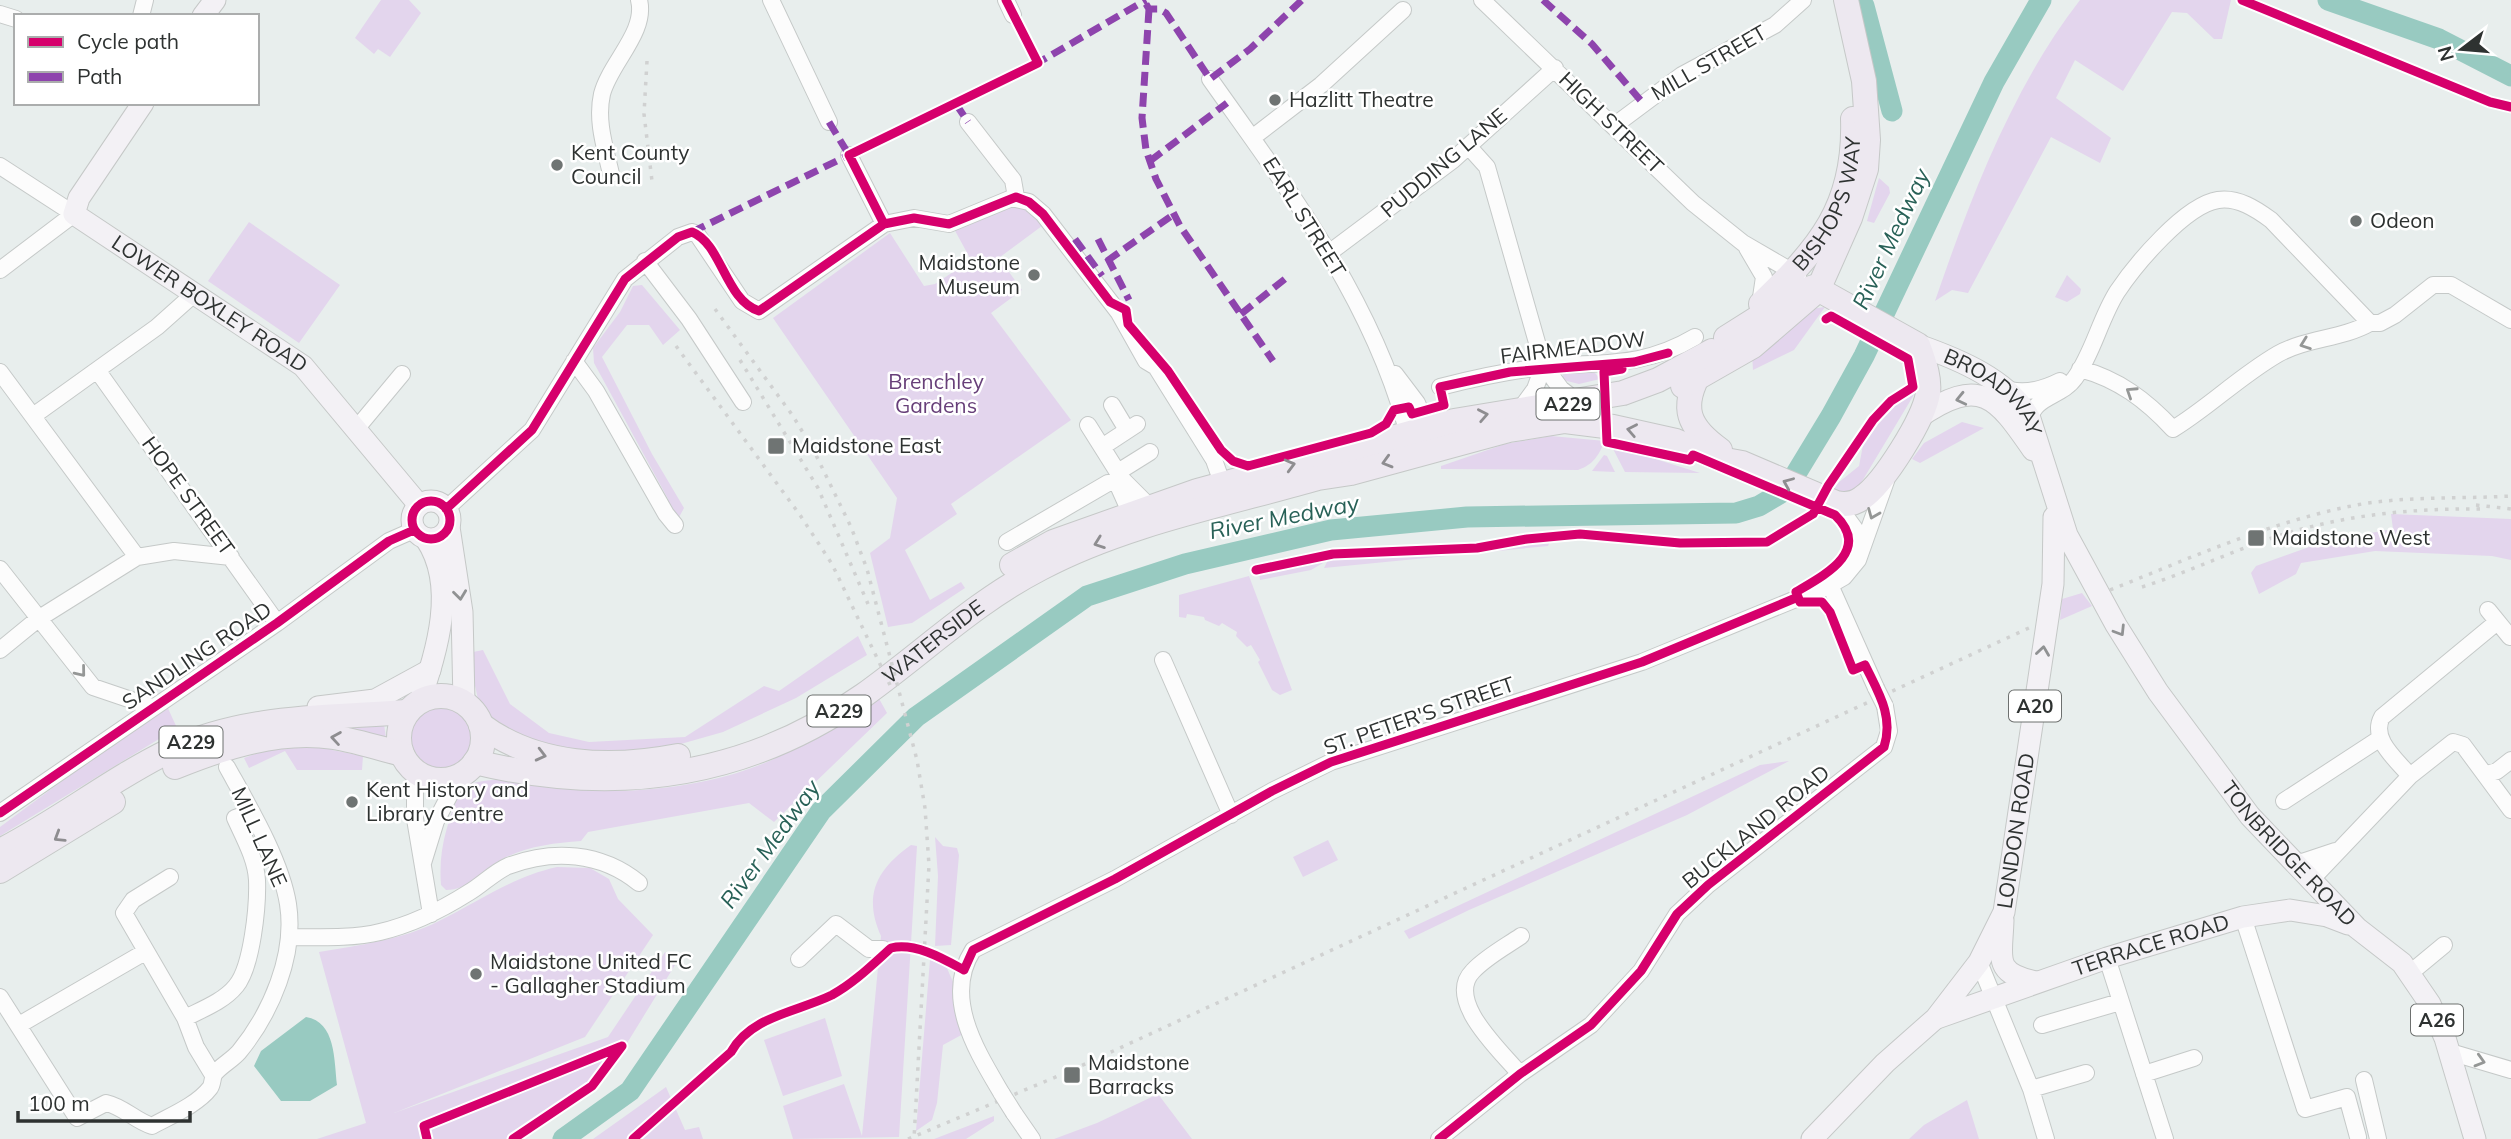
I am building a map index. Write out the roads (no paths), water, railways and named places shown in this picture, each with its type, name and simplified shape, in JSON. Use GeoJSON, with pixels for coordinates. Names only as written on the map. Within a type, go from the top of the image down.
{"type":"FeatureCollection","features":[{"type":"Feature","properties":{"kind":"highway","name":"BISHOPS WAY"},"geometry":{"type":"LineString","coordinates":[[1759,306],[1807,260],[1831,224],[1845,188],[1850,159],[1851,92],[1832,0]]}},
{"type":"Feature","properties":{"kind":"highway","name":"BISHOPS WAY"},"geometry":{"type":"LineString","coordinates":[[1821,291],[1866,169],[1868,140],[1864,81],[1846,0]]}},
{"type":"Feature","properties":{"kind":"highway","name":"A229"},"geometry":{"type":"LineString","coordinates":[[1711,342],[1799,292],[1821,291]]}},
{"type":"Feature","properties":{"kind":"highway","name":"BROADWAY"},"geometry":{"type":"LineString","coordinates":[[1821,291],[1916,344]]}},
{"type":"Feature","properties":{"kind":"highway"},"geometry":{"type":"LineString","coordinates":[[1571,412],[1646,401],[1696,379],[1769,334],[1821,291]]}},
{"type":"Feature","properties":{"kind":"highway","name":"A229"},"geometry":{"type":"LineString","coordinates":[[1759,306],[1711,342],[1689,403],[1695,428],[1739,462],[1834,502]]}},
{"type":"Feature","properties":{"kind":"highway","name":"FAIRMEADOW"},"geometry":{"type":"LineString","coordinates":[[1420,442],[1509,430],[1571,412],[1641,387],[1711,342]]}},
{"type":"Feature","properties":{"kind":"highway"},"geometry":{"type":"LineString","coordinates":[[1834,502],[1861,500],[1888,468],[1918,418],[1928,389],[1916,344]]}},
{"type":"Feature","properties":{"kind":"highway","name":"FAIRMEADOW"},"geometry":{"type":"LineString","coordinates":[[1226,494],[1420,442],[1492,413],[1519,411],[1571,412],[1676,441],[1720,459],[1739,462]]}},
{"type":"Feature","properties":{"kind":"highway","name":"WATERSIDE"},"geometry":{"type":"LineString","coordinates":[[481,725],[500,740],[541,757],[592,763],[661,760],[732,744],[807,711],[851,684],[997,573],[1053,542],[1140,509],[1226,494]]}},
{"type":"Feature","properties":{"kind":"highway","name":"WATERSIDE"},"geometry":{"type":"LineString","coordinates":[[468,769],[628,780],[700,769],[735,760],[814,727],[865,694],[973,608],[1042,567],[1226,494]]}},
{"type":"Feature","properties":{"kind":"highway"},"geometry":{"type":"LineString","coordinates":[[442,695],[464,702],[475,712],[481,725],[481,751],[468,769],[437,780],[409,763],[399,733],[413,706],[442,695]]}},
{"type":"Feature","properties":{"kind":"highway","name":"A229"},"geometry":{"type":"LineString","coordinates":[[0,851],[122,776],[173,750],[224,732],[264,722],[413,706]]}},
{"type":"Feature","properties":{"kind":"highway","name":"A229"},"geometry":{"type":"LineString","coordinates":[[0,871],[170,768],[220,750],[299,735],[334,737],[409,763]]}},
{"type":"Feature","properties":{"kind":"main road"},"geometry":{"type":"LineString","coordinates":[[74,214],[79,198],[142,105]]}},
{"type":"Feature","properties":{"kind":"main road","name":"LOWER BOXLEY ROAD"},"geometry":{"type":"LineString","coordinates":[[74,214],[303,366],[419,505]]}},
{"type":"Feature","properties":{"kind":"main road","name":"BROADWAY"},"geometry":{"type":"LineString","coordinates":[[1916,344],[1942,353],[2010,390],[2029,419],[2053,498],[2067,535],[2086,572]]}},
{"type":"Feature","properties":{"kind":"main road","name":"BROADWAY"},"geometry":{"type":"LineString","coordinates":[[1918,418],[1932,408],[1955,399],[1977,395],[1993,399],[2003,408],[2042,463]]}},
{"type":"Feature","properties":{"kind":"main road","name":"LONDON ROAD"},"geometry":{"type":"LineString","coordinates":[[1812,1139],[1885,1063],[1936,1018],[1979,962],[2004,912],[2053,584],[2053,498]]}},
{"type":"Feature","properties":{"kind":"main road"},"geometry":{"type":"LineString","coordinates":[[413,706],[430,670],[439,636],[441,593],[438,563],[420,534],[412,513],[419,505],[430,501],[448,518],[462,612],[464,702]]}},
{"type":"Feature","properties":{"kind":"main road"},"geometry":{"type":"LineString","coordinates":[[420,534],[439,537],[448,518]]}},
{"type":"Feature","properties":{"kind":"main road"},"geometry":{"type":"LineString","coordinates":[[2053,584],[2086,572]]}},
{"type":"Feature","properties":{"kind":"main road","name":"TONBRIDGE ROAD"},"geometry":{"type":"LineString","coordinates":[[2086,572],[2158,692],[2212,769],[2290,861],[2357,928],[2402,963],[2430,1003],[2450,1052],[2476,1139]]}},
{"type":"Feature","properties":{"kind":"main road"},"geometry":{"type":"LineString","coordinates":[[224,732],[248,716],[375,699],[391,694],[430,670]]}},
{"type":"Feature","properties":{"kind":"main road"},"geometry":{"type":"LineString","coordinates":[[2290,910],[2310,881]]}},
{"type":"Feature","properties":{"kind":"main road","name":"TERRACE ROAD"},"geometry":{"type":"LineString","coordinates":[[2036,982],[2243,917],[2290,910],[2327,916],[2357,928]]}},
{"type":"Feature","properties":{"kind":"main road","name":"A20"},"geometry":{"type":"LineString","coordinates":[[2004,912],[2001,956],[2005,971],[2011,976],[2036,982]]}},
{"type":"Feature","properties":{"kind":"main road","name":"LONDON ROAD"},"geometry":{"type":"LineString","coordinates":[[1936,1018],[2036,982]]}},
{"type":"Feature","properties":{"kind":"street"},"geometry":{"type":"LineString","coordinates":[[611,174],[599,122],[602,94],[610,71],[637,27],[639,0]]}},
{"type":"Feature","properties":{"kind":"street"},"geometry":{"type":"LineString","coordinates":[[771,0],[829,122]]}},
{"type":"Feature","properties":{"kind":"street","name":"HIGH STREET"},"geometry":{"type":"LineString","coordinates":[[1482,0],[1615,125],[1693,203],[1743,243],[1794,271],[1821,291]]}},
{"type":"Feature","properties":{"kind":"street","name":"MILL STREET"},"geometry":{"type":"LineString","coordinates":[[1615,125],[1682,75],[1775,25],[1803,0]]}},
{"type":"Feature","properties":{"kind":"street"},"geometry":{"type":"LineString","coordinates":[[1252,138],[1321,85],[1403,10]]}},
{"type":"Feature","properties":{"kind":"street","name":"PUDDING LANE"},"geometry":{"type":"LineString","coordinates":[[1329,253],[1469,147],[1555,68]]}},
{"type":"Feature","properties":{"kind":"street","name":"EARL STREET"},"geometry":{"type":"LineString","coordinates":[[1210,79],[1275,168],[1329,253],[1386,363],[1405,423],[1420,442]]}},
{"type":"Feature","properties":{"kind":"street"},"geometry":{"type":"LineString","coordinates":[[968,122],[1011,178],[1016,198]]}},
{"type":"Feature","properties":{"kind":"street"},"geometry":{"type":"LineString","coordinates":[[1469,147],[1486,167],[1544,367],[1561,389],[1571,412]]}},
{"type":"Feature","properties":{"kind":"street"},"geometry":{"type":"LineString","coordinates":[[849,155],[884,225]]}},
{"type":"Feature","properties":{"kind":"street"},"geometry":{"type":"LineString","coordinates":[[0,166],[74,214],[0,270]]}},
{"type":"Feature","properties":{"kind":"street"},"geometry":{"type":"LineString","coordinates":[[448,518],[532,430],[625,279],[678,237],[692,232],[703,239],[742,301],[759,312],[884,225],[914,218],[948,224],[989,205],[1016,198],[1029,202],[1043,214],[1119,313],[1142,356],[1156,367],[1189,419],[1226,494]]}},
{"type":"Feature","properties":{"kind":"street"},"geometry":{"type":"LineString","coordinates":[[2029,419],[2034,406],[2066,388],[2080,369],[2118,292],[2190,212],[2218,200],[2254,207],[2271,220],[2370,323]]}},
{"type":"Feature","properties":{"kind":"street","name":"HIGH STREET"},"geometry":{"type":"LineString","coordinates":[[1743,243],[1764,277],[1759,306]]}},
{"type":"Feature","properties":{"kind":"street"},"geometry":{"type":"LineString","coordinates":[[645,261],[689,319],[743,402]]}},
{"type":"Feature","properties":{"kind":"street"},"geometry":{"type":"LineString","coordinates":[[2010,390],[2019,392],[2040,389],[2080,369],[2124,386],[2142,399],[2173,429],[2196,416],[2214,398],[2280,353],[2370,323],[2385,321],[2433,285],[2451,285],[2511,320]]}},
{"type":"Feature","properties":{"kind":"street"},"geometry":{"type":"LineString","coordinates":[[33,416],[157,327],[194,294]]}},
{"type":"Feature","properties":{"kind":"street","name":"FAIRMEADOW"},"geometry":{"type":"LineString","coordinates":[[1440,387],[1544,367],[1634,362],[1711,342]]}},
{"type":"Feature","properties":{"kind":"street"},"geometry":{"type":"LineString","coordinates":[[574,361],[596,391],[675,524]]}},
{"type":"Feature","properties":{"kind":"street"},"geometry":{"type":"LineString","coordinates":[[1519,411],[1535,389],[1544,367]]}},
{"type":"Feature","properties":{"kind":"street","name":"HOPE STREET"},"geometry":{"type":"LineString","coordinates":[[97,370],[277,623]]}},
{"type":"Feature","properties":{"kind":"street"},"geometry":{"type":"LineString","coordinates":[[0,372],[137,557]]}},
{"type":"Feature","properties":{"kind":"street"},"geometry":{"type":"LineString","coordinates":[[357,428],[402,374]]}},
{"type":"Feature","properties":{"kind":"street"},"geometry":{"type":"LineString","coordinates":[[1102,447],[1132,427],[1112,405]]}},
{"type":"Feature","properties":{"kind":"street"},"geometry":{"type":"LineString","coordinates":[[1088,425],[1140,509]]}},
{"type":"Feature","properties":{"kind":"street"},"geometry":{"type":"LineString","coordinates":[[1007,542],[1119,478],[1150,452]]}},
{"type":"Feature","properties":{"kind":"street"},"geometry":{"type":"LineString","coordinates":[[1858,560],[1888,468]]}},
{"type":"Feature","properties":{"kind":"street"},"geometry":{"type":"LineString","coordinates":[[1834,502],[1854,528],[1858,560]]}},
{"type":"Feature","properties":{"kind":"street","name":"SANDLING ROAD"},"geometry":{"type":"LineString","coordinates":[[0,813],[277,623],[389,541],[420,534]]}},
{"type":"Feature","properties":{"kind":"street"},"geometry":{"type":"LineString","coordinates":[[0,650],[38,619],[137,557],[174,551],[231,557]]}},
{"type":"Feature","properties":{"kind":"street","name":"ST. PETER'S STREET"},"geometry":{"type":"LineString","coordinates":[[1032,1139],[976,1050],[963,1017],[964,970],[973,950],[1115,879],[1331,762],[1642,662],[1830,584],[1844,577],[1858,560]]}},
{"type":"Feature","properties":{"kind":"street"},"geometry":{"type":"LineString","coordinates":[[0,569],[93,687],[152,707]]}},
{"type":"Feature","properties":{"kind":"street","name":"BUCKLAND ROAD"},"geometry":{"type":"LineString","coordinates":[[1438,1139],[1520,1074],[1591,1025],[1641,971],[1677,914],[1708,885],[1884,747],[1889,732],[1885,706],[1830,584]]}},
{"type":"Feature","properties":{"kind":"street"},"geometry":{"type":"LineString","coordinates":[[2410,776],[2379,739],[2378,730],[2382,717],[2492,616],[2510,637]]}},
{"type":"Feature","properties":{"kind":"street"},"geometry":{"type":"LineString","coordinates":[[1163,660],[1231,814]]}},
{"type":"Feature","properties":{"kind":"street"},"geometry":{"type":"LineString","coordinates":[[2284,801],[2379,739]]}},
{"type":"Feature","properties":{"kind":"street"},"geometry":{"type":"LineString","coordinates":[[2310,881],[2410,776],[2453,742],[2463,745],[2511,810]]}},
{"type":"Feature","properties":{"kind":"street"},"geometry":{"type":"LineString","coordinates":[[2487,774],[2497,771],[2511,760]]}},
{"type":"Feature","properties":{"kind":"street"},"geometry":{"type":"LineString","coordinates":[[409,763],[421,869],[431,914]]}},
{"type":"Feature","properties":{"kind":"street","name":"MILL LANE"},"geometry":{"type":"LineString","coordinates":[[0,997],[77,1118],[106,1103],[122,1106],[135,1120],[152,1126],[183,1109],[210,1087],[213,1075],[239,1052],[262,1014],[281,977],[289,937],[288,903],[252,812],[227,767]]}},
{"type":"Feature","properties":{"kind":"street"},"geometry":{"type":"LineString","coordinates":[[421,869],[436,821],[468,769]]}},
{"type":"Feature","properties":{"kind":"street"},"geometry":{"type":"LineString","coordinates":[[186,1018],[219,1001],[236,987],[248,966],[257,880],[252,857],[236,818],[252,812]]}},
{"type":"Feature","properties":{"kind":"street"},"geometry":{"type":"LineString","coordinates":[[2290,861],[2302,862],[2339,849]]}},
{"type":"Feature","properties":{"kind":"street"},"geometry":{"type":"LineString","coordinates":[[289,937],[378,933],[431,914],[469,893],[506,867],[552,853],[594,858],[623,871],[639,883]]}},
{"type":"Feature","properties":{"kind":"street"},"geometry":{"type":"LineString","coordinates":[[170,877],[132,900],[124,913],[186,1018],[196,1047],[213,1075]]}},
{"type":"Feature","properties":{"kind":"street"},"geometry":{"type":"LineString","coordinates":[[2243,917],[2305,1109],[2347,1097],[2358,1137]]}},
{"type":"Feature","properties":{"kind":"street"},"geometry":{"type":"LineString","coordinates":[[799,959],[836,924],[869,949],[883,949]]}},
{"type":"Feature","properties":{"kind":"street"},"geometry":{"type":"LineString","coordinates":[[1520,1074],[1469,1011],[1463,996],[1470,972],[1521,936]]}},
{"type":"Feature","properties":{"kind":"street"},"geometry":{"type":"LineString","coordinates":[[2409,974],[2444,945]]}},
{"type":"Feature","properties":{"kind":"street"},"geometry":{"type":"LineString","coordinates":[[19,1026],[145,952]]}},
{"type":"Feature","properties":{"kind":"street"},"geometry":{"type":"LineString","coordinates":[[2107,958],[2165,1139]]}},
{"type":"Feature","properties":{"kind":"street"},"geometry":{"type":"LineString","coordinates":[[1979,962],[2031,1089],[2046,1139]]}},
{"type":"Feature","properties":{"kind":"street"},"geometry":{"type":"LineString","coordinates":[[2042,1025],[2120,1002]]}},
{"type":"Feature","properties":{"kind":"street"},"geometry":{"type":"LineString","coordinates":[[2450,1052],[2511,1070]]}},
{"type":"Feature","properties":{"kind":"street"},"geometry":{"type":"LineString","coordinates":[[2144,1074],[2194,1058]]}},
{"type":"Feature","properties":{"kind":"street"},"geometry":{"type":"LineString","coordinates":[[2031,1089],[2086,1073]]}},
{"type":"Feature","properties":{"kind":"street"},"geometry":{"type":"LineString","coordinates":[[2364,1080],[2378,1139]]}},
{"type":"Feature","properties":{"kind":"waterway","name":"River Medway"},"geometry":{"type":"LineString","coordinates":[[563,1139],[630,1091],[821,811],[916,717],[1087,596],[1185,564],[1331,530],[1467,517],[1736,513],[1759,506],[1786,490],[1864,356],[1994,82],[2041,0]]}},
{"type":"Feature","properties":{"kind":"waterway","name":"River Medway"},"geometry":{"type":"LineString","coordinates":[[2328,0],[2439,39],[2511,76]]}},
{"type":"Feature","properties":{"kind":"waterway"},"geometry":{"type":"LineString","coordinates":[[1864,6],[1892,111]]}},
{"type":"Feature","properties":{"kind":"railway"},"geometry":{"type":"LineString","coordinates":[[647,61],[644,114],[652,181]]}},
{"type":"Feature","properties":{"kind":"railway"},"geometry":{"type":"LineString","coordinates":[[715,309],[793,416],[814,451],[851,527],[867,569],[917,760],[925,808],[929,865],[914,1139]]}},
{"type":"Feature","properties":{"kind":"railway"},"geometry":{"type":"LineString","coordinates":[[676,346],[800,515],[832,564],[890,685]]}},
{"type":"Feature","properties":{"kind":"railway"},"geometry":{"type":"LineString","coordinates":[[740,360],[818,488],[868,604]]}},
{"type":"Feature","properties":{"kind":"railway"},"geometry":{"type":"LineString","coordinates":[[2110,590],[2234,541],[2329,511],[2399,500],[2511,496]]}},
{"type":"Feature","properties":{"kind":"railway"},"geometry":{"type":"LineString","coordinates":[[2476,505],[2511,509]]}},
{"type":"Feature","properties":{"kind":"railway"},"geometry":{"type":"LineString","coordinates":[[2142,587],[2263,541],[2332,522],[2409,511],[2487,509]]}},
{"type":"Feature","properties":{"kind":"railway"},"geometry":{"type":"LineString","coordinates":[[908,1139],[1070,1071],[2031,627]]}},
{"type":"Feature","properties":{"kind":"place","name":"Hazlitt Theatre"},"geometry":{"type":"Point","coordinates":[1275,100]}},
{"type":"Feature","properties":{"kind":"place","name":"Kent County Council"},"geometry":{"type":"Point","coordinates":[557,165]}},
{"type":"Feature","properties":{"kind":"place","name":"Odeon"},"geometry":{"type":"Point","coordinates":[2356,221]}},
{"type":"Feature","properties":{"kind":"place","name":"Maidstone Museum"},"geometry":{"type":"Point","coordinates":[1034,275]}},
{"type":"Feature","properties":{"kind":"place","name":"Maidstone East"},"geometry":{"type":"Point","coordinates":[776,446]}},
{"type":"Feature","properties":{"kind":"place","name":"Maidstone West"},"geometry":{"type":"Point","coordinates":[2256,538]}},
{"type":"Feature","properties":{"kind":"place","name":"Kent History and Library Centre"},"geometry":{"type":"Point","coordinates":[352,802]}},
{"type":"Feature","properties":{"kind":"place","name":"Maidstone United FC - Gallagher Stadium"},"geometry":{"type":"Point","coordinates":[476,974]}},
{"type":"Feature","properties":{"kind":"place","name":"Maidstone Barracks"},"geometry":{"type":"Point","coordinates":[1072,1075]}},
{"type":"Feature","properties":{"kind":"park label","name":"Brenchley Gardens"},"geometry":{"type":"Point","coordinates":[936,394]}}]}
